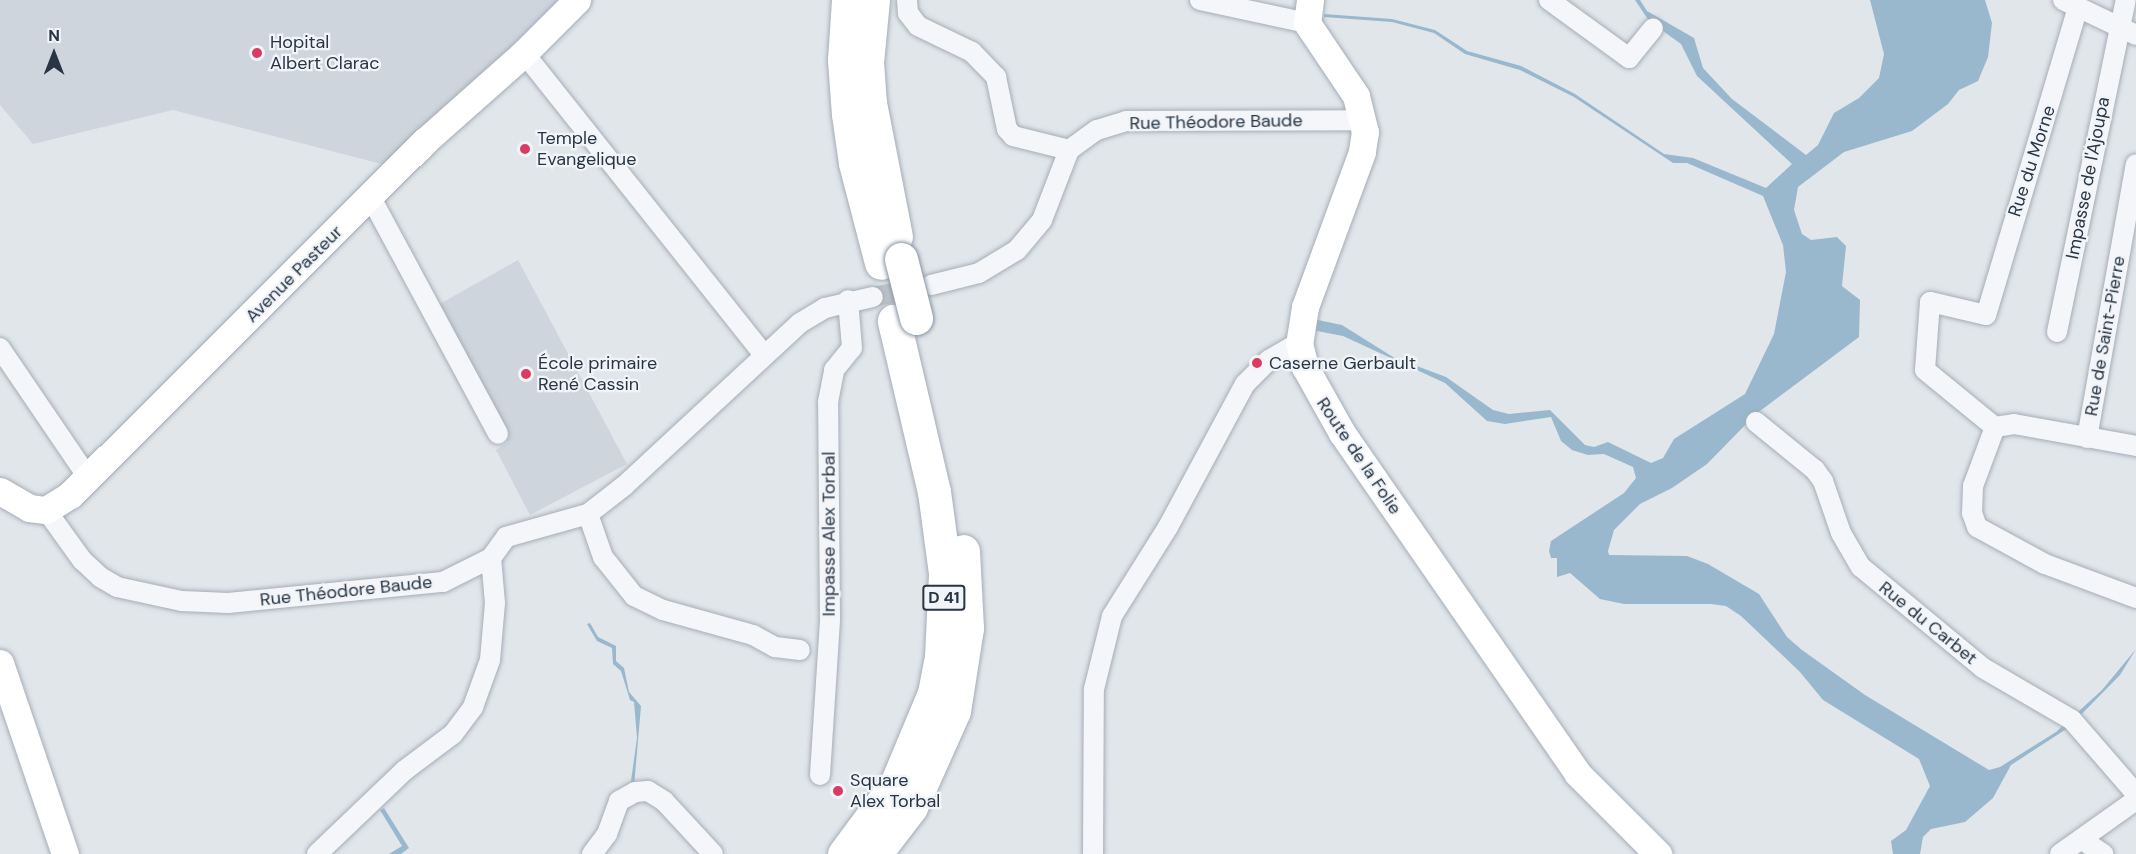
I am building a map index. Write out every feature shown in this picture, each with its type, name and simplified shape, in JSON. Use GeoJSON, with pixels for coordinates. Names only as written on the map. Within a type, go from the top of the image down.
{"type":"FeatureCollection","features":[{"type":"Feature","properties":{"kind":"highway","name":"D 41"},"geometry":{"type":"LineString","coordinates":[[849,0],[844,60],[855,163],[891,261]]}},
{"type":"Feature","properties":{"kind":"highway","name":"D 41"},"geometry":{"type":"LineString","coordinates":[[873,0],[867,62],[870,103],[891,261],[905,320],[956,487],[967,588],[967,628],[954,711],[912,807],[875,854]]}},
{"type":"Feature","properties":{"kind":"highway","name":"D 41"},"geometry":{"type":"LineString","coordinates":[[844,854],[866,829],[907,764],[934,693],[941,656],[945,573],[905,320]]}},
{"type":"Feature","properties":{"kind":"street","name":"Avenue Pasteur"},"geometry":{"type":"LineString","coordinates":[[46,510],[70,495],[87,476],[192,377],[425,141],[524,54],[577,0]]}},
{"type":"Feature","properties":{"kind":"street"},"geometry":{"type":"LineString","coordinates":[[907,0],[908,13],[918,26],[972,52],[996,77],[1007,129],[1013,136],[1069,150],[1042,220],[1017,250],[979,273],[931,285]]}},
{"type":"Feature","properties":{"kind":"street"},"geometry":{"type":"LineString","coordinates":[[1200,0],[1309,11]]}},
{"type":"Feature","properties":{"kind":"street"},"geometry":{"type":"LineString","coordinates":[[1549,0],[1629,58],[1653,28]]}},
{"type":"Feature","properties":{"kind":"street","name":"Impasse de l'Ajoupa"},"geometry":{"type":"LineString","coordinates":[[2057,332],[2118,25],[2126,0]]}},
{"type":"Feature","properties":{"kind":"street"},"geometry":{"type":"LineString","coordinates":[[2070,3],[2136,35]]}},
{"type":"Feature","properties":{"kind":"street","name":"Rue du Morne"},"geometry":{"type":"LineString","coordinates":[[1995,427],[1925,370],[1930,302],[1986,315],[2070,3]]}},
{"type":"Feature","properties":{"kind":"street","name":"Route de la Folie"},"geometry":{"type":"LineString","coordinates":[[1309,11],[1356,96],[1362,120],[1362,152],[1305,307],[1299,343],[1312,384],[1342,433],[1577,773],[1658,854]]}},
{"type":"Feature","properties":{"kind":"street"},"geometry":{"type":"LineString","coordinates":[[524,54],[764,355]]}},
{"type":"Feature","properties":{"kind":"street","name":"Rue Théodore Baude"},"geometry":{"type":"LineString","coordinates":[[1069,150],[1097,130],[1126,121],[1362,120]]}},
{"type":"Feature","properties":{"kind":"street","name":"Rue de Saint-Pierre"},"geometry":{"type":"LineString","coordinates":[[2087,438],[2130,222],[2136,164]]}},
{"type":"Feature","properties":{"kind":"street"},"geometry":{"type":"LineString","coordinates":[[370,196],[498,434]]}},
{"type":"Feature","properties":{"kind":"street","name":"Rue Théodore Baude"},"geometry":{"type":"LineString","coordinates":[[46,510],[82,560],[100,578],[117,587],[182,601],[228,603],[443,582],[492,558],[506,537],[588,514],[624,486],[764,355],[813,314],[848,300],[873,297]]}},
{"type":"Feature","properties":{"kind":"street","name":"Impasse Alex Torbal"},"geometry":{"type":"LineString","coordinates":[[820,775],[830,620],[828,402],[834,370],[852,348],[848,300]]}},
{"type":"Feature","properties":{"kind":"street"},"geometry":{"type":"LineString","coordinates":[[1093,854],[1094,690],[1112,616],[1168,527],[1245,384],[1269,360],[1299,343]]}},
{"type":"Feature","properties":{"kind":"street"},"geometry":{"type":"LineString","coordinates":[[0,348],[87,476]]}},
{"type":"Feature","properties":{"kind":"street","name":"Rue du Carbet"},"geometry":{"type":"LineString","coordinates":[[1756,422],[1815,470],[1823,481],[1841,533],[1861,567],[1983,668],[2073,720],[2136,794]]}},
{"type":"Feature","properties":{"kind":"street"},"geometry":{"type":"LineString","coordinates":[[2136,446],[2014,424],[1995,427],[1973,486],[1972,513],[1977,527],[2045,564],[2136,598]]}},
{"type":"Feature","properties":{"kind":"street"},"geometry":{"type":"LineString","coordinates":[[0,490],[29,508],[46,510]]}},
{"type":"Feature","properties":{"kind":"street"},"geometry":{"type":"LineString","coordinates":[[588,514],[603,557],[634,596],[663,610],[753,635],[775,647],[800,650]]}},
{"type":"Feature","properties":{"kind":"street"},"geometry":{"type":"LineString","coordinates":[[316,854],[405,770],[453,734],[473,707],[490,660],[495,603],[492,558]]}},
{"type":"Feature","properties":{"kind":"street"},"geometry":{"type":"LineString","coordinates":[[0,663],[65,854]]}},
{"type":"Feature","properties":{"kind":"street"},"geometry":{"type":"LineString","coordinates":[[592,854],[607,834],[620,801],[628,795],[648,790],[664,801],[713,854]]}},
{"type":"Feature","properties":{"kind":"street"},"geometry":{"type":"LineString","coordinates":[[2060,854],[2136,800]]}},
{"type":"Feature","properties":{"kind":"street"},"geometry":{"type":"LineString","coordinates":[[2081,839],[2103,854]]}},
{"type":"Feature","properties":{"kind":"shaded area","name":"Hopital Albert Clarac"},"geometry":{"type":"Polygon","coordinates":[[[0,0],[568,0],[397,168],[173,110],[33,144],[0,105],[0,0]]]}},
{"type":"Feature","properties":{"kind":"shaded area","name":"École primaire René Cassin"},"geometry":{"type":"Polygon","coordinates":[[[518,260],[627,464],[530,515],[496,450],[508,442],[436,306],[518,260]]]}},
{"type":"Feature","properties":{"kind":"water"},"geometry":{"type":"Polygon","coordinates":[[[1635,0],[1640,0],[1647,11],[1694,38],[1703,68],[1732,99],[1806,155],[1818,145],[1834,113],[1859,98],[1879,78],[1884,54],[1870,0],[1985,0],[1992,23],[1988,57],[1978,81],[1959,90],[1948,104],[1912,131],[1844,152],[1798,187],[1794,210],[1802,234],[1811,240],[1837,237],[1846,246],[1842,286],[1860,300],[1859,337],[1756,414],[1707,464],[1672,488],[1640,504],[1614,530],[1608,551],[1609,555],[1687,556],[1708,564],[1759,594],[1787,637],[1802,650],[1865,695],[1989,770],[2000,767],[2056,732],[2102,690],[2136,649],[2120,675],[2068,728],[2011,765],[1993,798],[1965,822],[1931,829],[1923,837],[1920,854],[1893,854],[1891,841],[1906,830],[1930,786],[1919,759],[1823,700],[1800,672],[1741,616],[1726,606],[1711,604],[1624,604],[1600,599],[1570,573],[1557,577],[1557,558],[1551,558],[1549,551],[1551,541],[1624,493],[1636,478],[1633,467],[1604,454],[1588,455],[1572,450],[1561,441],[1551,417],[1505,424],[1487,421],[1445,383],[1343,336],[1312,330],[1313,319],[1342,325],[1393,357],[1446,377],[1493,410],[1509,414],[1550,410],[1585,445],[1594,447],[1608,442],[1651,463],[1663,458],[1674,439],[1745,394],[1774,334],[1786,272],[1783,245],[1763,196],[1687,163],[1673,163],[1574,97],[1520,70],[1465,54],[1434,33],[1392,22],[1324,17],[1324,14],[1392,19],[1435,30],[1467,51],[1521,66],[1575,94],[1664,154],[1693,158],[1766,188],[1792,164],[1697,76],[1681,44],[1649,21],[1635,0]]]}},
{"type":"Feature","properties":{"kind":"water"},"geometry":{"type":"Polygon","coordinates":[[[590,623],[598,637],[616,646],[616,661],[624,668],[629,692],[641,706],[634,787],[630,788],[637,738],[634,702],[630,700],[621,671],[613,664],[612,648],[597,641],[587,624],[590,623]]]}},
{"type":"Feature","properties":{"kind":"water"},"geometry":{"type":"Polygon","coordinates":[[[384,808],[409,848],[401,854],[389,854],[402,846],[380,810],[384,808]]]}},
{"type":"Feature","properties":{"kind":"tunnel"},"geometry":{"type":"LineString","coordinates":[[873,297],[917,288]]}},
{"type":"Feature","properties":{"kind":"place","name":"Hopital Albert Clarac"},"geometry":{"type":"Point","coordinates":[257,53]}},
{"type":"Feature","properties":{"kind":"place","name":"Temple Evangelique"},"geometry":{"type":"Point","coordinates":[525,149]}},
{"type":"Feature","properties":{"kind":"place","name":"Caserne Gerbault"},"geometry":{"type":"Point","coordinates":[1257,363]}},
{"type":"Feature","properties":{"kind":"place","name":"École primaire René Cassin"},"geometry":{"type":"Point","coordinates":[526,374]}},
{"type":"Feature","properties":{"kind":"place","name":"Square Alex Torbal"},"geometry":{"type":"Point","coordinates":[838,791]}}]}
